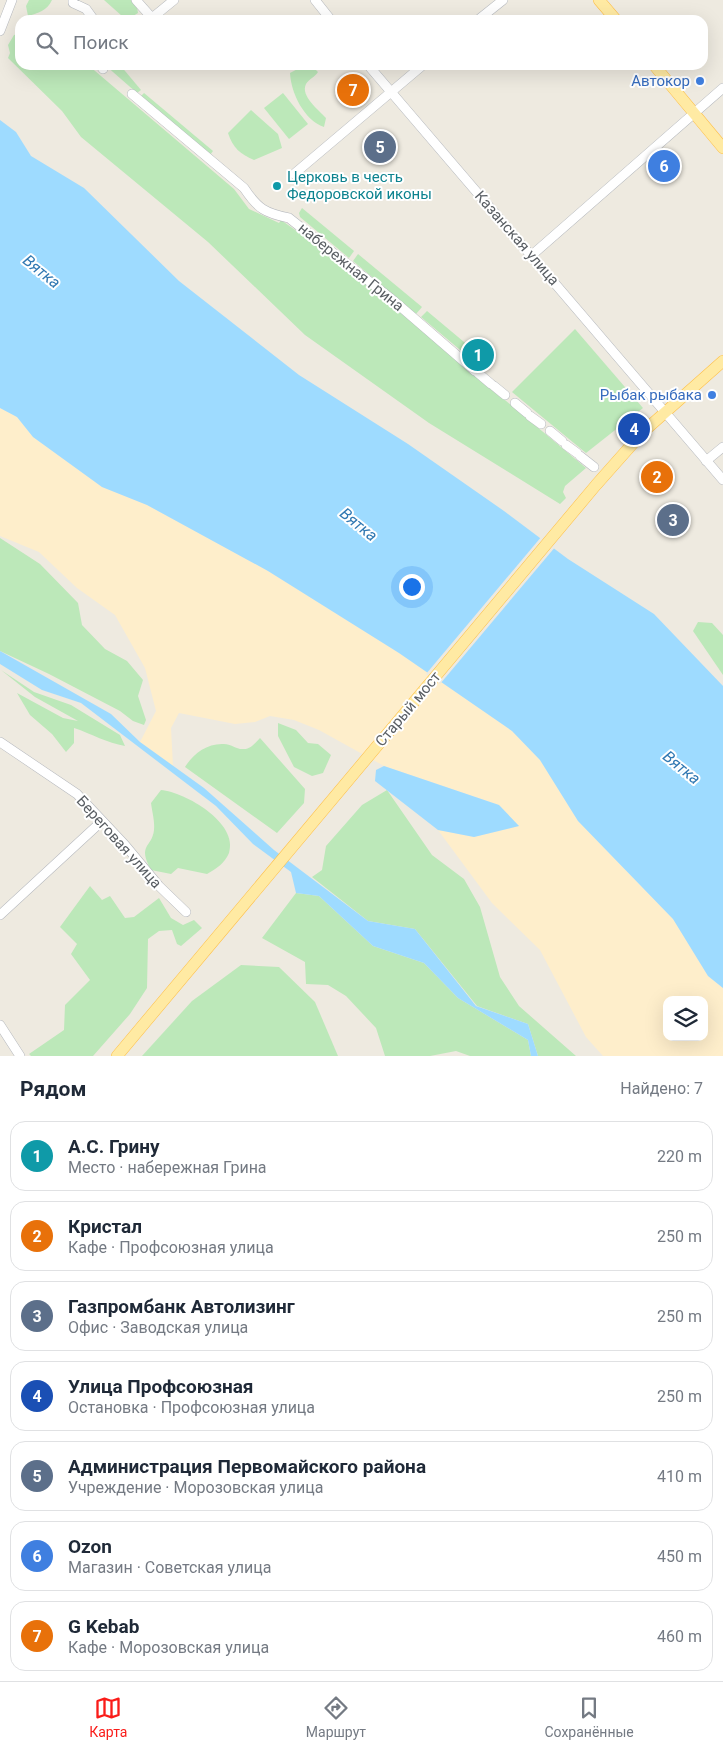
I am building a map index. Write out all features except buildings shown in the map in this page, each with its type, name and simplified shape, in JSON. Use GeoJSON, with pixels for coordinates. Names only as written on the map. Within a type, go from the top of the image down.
{"type":"FeatureCollection","features":[{"type":"Feature","properties":{"kind":"main road"},"geometry":{"type":"LineString","coordinates":[[599,0],[612,15]]}},
{"type":"Feature","properties":{"kind":"main road"},"geometry":{"type":"LineString","coordinates":[[658,70],[723,148]]}},
{"type":"Feature","properties":{"kind":"main road","name":"Старый мост"},"geometry":{"type":"LineString","coordinates":[[117,1056],[596,485],[664,412],[723,360]]}},
{"type":"Feature","properties":{"kind":"street"},"geometry":{"type":"LineString","coordinates":[[0,30],[12,0]]}},
{"type":"Feature","properties":{"kind":"street"},"geometry":{"type":"LineString","coordinates":[[73,0],[73,3],[86,9],[90,15]]}},
{"type":"Feature","properties":{"kind":"street"},"geometry":{"type":"LineString","coordinates":[[136,0],[149,15]]}},
{"type":"Feature","properties":{"kind":"street"},"geometry":{"type":"LineString","coordinates":[[156,15],[174,0]]}},
{"type":"Feature","properties":{"kind":"street"},"geometry":{"type":"LineString","coordinates":[[315,0],[327,15]]}},
{"type":"Feature","properties":{"kind":"street"},"geometry":{"type":"LineString","coordinates":[[484,15],[502,0]]}},
{"type":"Feature","properties":{"kind":"street","name":"Казанская улица"},"geometry":{"type":"LineString","coordinates":[[372,70],[723,480]]}},
{"type":"Feature","properties":{"kind":"street"},"geometry":{"type":"LineString","coordinates":[[294,174],[417,70]]}},
{"type":"Feature","properties":{"kind":"street"},"geometry":{"type":"LineString","coordinates":[[532,255],[723,88]]}},
{"type":"Feature","properties":{"kind":"street","name":"набережная Грина"},"geometry":{"type":"LineString","coordinates":[[132,94],[244,188],[257,206],[269,214],[289,218],[394,301],[505,395]]}},
{"type":"Feature","properties":{"kind":"street"},"geometry":{"type":"LineString","coordinates":[[515,403],[541,424]]}},
{"type":"Feature","properties":{"kind":"street"},"geometry":{"type":"LineString","coordinates":[[550,431],[594,468]]}},
{"type":"Feature","properties":{"kind":"street"},"geometry":{"type":"LineString","coordinates":[[706,461],[723,447]]}},
{"type":"Feature","properties":{"kind":"street","name":"Береговая улица"},"geometry":{"type":"LineString","coordinates":[[0,742],[77,794],[159,886],[186,912]]}},
{"type":"Feature","properties":{"kind":"street"},"geometry":{"type":"LineString","coordinates":[[0,916],[102,821]]}},
{"type":"Feature","properties":{"kind":"street"},"geometry":{"type":"LineString","coordinates":[[0,1025],[20,1056]]}},
{"type":"Feature","properties":{"kind":"green space"},"geometry":{"type":"Polygon","coordinates":[[[29,0],[52,0],[45,9],[32,15],[28,15],[26,6],[29,0]]]}},
{"type":"Feature","properties":{"kind":"green space"},"geometry":{"type":"Polygon","coordinates":[[[104,0],[132,0],[137,7],[138,13],[135,15],[121,15],[104,0]]]}},
{"type":"Feature","properties":{"kind":"green space"},"geometry":{"type":"Polygon","coordinates":[[[14,35],[15,65],[8,58],[10,53],[8,45],[14,35]]]}},
{"type":"Feature","properties":{"kind":"green space"},"geometry":{"type":"Polygon","coordinates":[[[20,70],[94,70],[234,189],[249,209],[279,223],[281,220],[298,232],[301,229],[586,468],[565,486],[563,492],[566,498],[560,504],[429,423],[305,335],[208,242],[81,137],[62,111],[20,70]]]}},
{"type":"Feature","properties":{"kind":"green space"},"geometry":{"type":"Polygon","coordinates":[[[111,70],[124,70],[141,90],[137,93],[111,70]]]}},
{"type":"Feature","properties":{"kind":"green space"},"geometry":{"type":"Polygon","coordinates":[[[296,70],[316,70],[318,72],[307,82],[305,89],[308,98],[326,118],[324,127],[310,118],[300,105],[293,89],[290,73],[296,70]]]}},
{"type":"Feature","properties":{"kind":"green space"},"geometry":{"type":"Polygon","coordinates":[[[144,93],[213,151],[210,155],[141,96],[144,93]]]}},
{"type":"Feature","properties":{"kind":"green space"},"geometry":{"type":"Polygon","coordinates":[[[283,93],[308,124],[289,139],[264,108],[283,93]]]}},
{"type":"Feature","properties":{"kind":"green space"},"geometry":{"type":"Polygon","coordinates":[[[251,110],[278,134],[282,148],[254,160],[238,150],[232,143],[228,133],[251,110]]]}},
{"type":"Feature","properties":{"kind":"green space"},"geometry":{"type":"Polygon","coordinates":[[[302,208],[354,251],[349,258],[300,217],[299,213],[302,208]]]}},
{"type":"Feature","properties":{"kind":"green space"},"geometry":{"type":"Polygon","coordinates":[[[358,254],[422,307],[416,314],[353,261],[358,254]]]}},
{"type":"Feature","properties":{"kind":"green space"},"geometry":{"type":"Polygon","coordinates":[[[427,311],[470,347],[475,359],[482,357],[490,363],[484,370],[421,317],[427,311]]]}},
{"type":"Feature","properties":{"kind":"green space"},"geometry":{"type":"Polygon","coordinates":[[[575,329],[643,408],[586,453],[512,392],[575,329]]]}},
{"type":"Feature","properties":{"kind":"green space"},"geometry":{"type":"Polygon","coordinates":[[[0,538],[40,564],[78,603],[82,625],[105,649],[127,661],[143,680],[138,696],[146,720],[144,725],[133,721],[120,711],[49,674],[0,651],[0,538]]]}},
{"type":"Feature","properties":{"kind":"green space"},"geometry":{"type":"Polygon","coordinates":[[[698,622],[712,623],[723,635],[723,675],[693,631],[698,622]]]}},
{"type":"Feature","properties":{"kind":"green space"},"geometry":{"type":"Polygon","coordinates":[[[1,670],[34,692],[71,705],[120,735],[125,746],[106,741],[74,728],[74,743],[66,752],[52,734],[30,715],[17,693],[63,718],[78,721],[35,697],[1,670]]]}},
{"type":"Feature","properties":{"kind":"green space"},"geometry":{"type":"Polygon","coordinates":[[[278,723],[296,730],[308,743],[318,744],[331,755],[323,773],[312,776],[294,767],[278,736],[278,723]]]}},
{"type":"Feature","properties":{"kind":"green space"},"geometry":{"type":"Polygon","coordinates":[[[260,738],[305,789],[304,803],[277,833],[185,767],[196,754],[206,747],[224,744],[239,749],[246,749],[260,738]]]}},
{"type":"Feature","properties":{"kind":"green space"},"geometry":{"type":"Polygon","coordinates":[[[161,790],[183,796],[196,803],[218,820],[226,831],[230,842],[229,853],[223,863],[214,870],[207,874],[178,868],[171,874],[151,870],[145,851],[154,830],[151,803],[161,790]]]}},
{"type":"Feature","properties":{"kind":"green space"},"geometry":{"type":"Polygon","coordinates":[[[387,790],[432,855],[464,879],[480,907],[500,977],[519,1006],[576,1056],[538,1056],[528,1024],[477,1006],[415,929],[368,921],[312,877],[322,870],[326,846],[362,805],[387,790]]]}},
{"type":"Feature","properties":{"kind":"green space"},"geometry":{"type":"Polygon","coordinates":[[[90,886],[102,900],[110,896],[125,918],[134,917],[159,898],[171,918],[183,925],[194,920],[202,928],[181,946],[177,944],[172,930],[159,931],[148,939],[147,988],[130,1014],[93,1056],[31,1056],[29,1054],[64,1030],[65,1005],[90,980],[71,954],[77,944],[60,927],[90,886]]]}},
{"type":"Feature","properties":{"kind":"green space"},"geometry":{"type":"Polygon","coordinates":[[[296,893],[319,896],[373,946],[424,963],[458,998],[528,1040],[531,1056],[470,1056],[456,1051],[430,1056],[385,1056],[376,1028],[346,996],[328,985],[306,984],[305,962],[262,938],[296,893]]]}},
{"type":"Feature","properties":{"kind":"green space"},"geometry":{"type":"Polygon","coordinates":[[[241,965],[279,967],[315,1002],[338,1056],[142,1056],[192,1001],[241,965]]]}},
{"type":"Feature","properties":{"kind":"sand"},"geometry":{"type":"Polygon","coordinates":[[[0,408],[17,417],[33,437],[102,487],[147,505],[268,571],[399,653],[512,731],[540,760],[578,821],[673,919],[708,976],[723,988],[723,1056],[603,1056],[586,1037],[540,950],[492,903],[438,830],[474,837],[519,826],[499,805],[384,766],[319,730],[294,720],[270,716],[255,722],[235,724],[179,713],[171,728],[173,766],[140,742],[156,711],[145,668],[115,615],[77,588],[39,552],[0,536],[0,408]]]}},
{"type":"Feature","properties":{"kind":"water","name":"Вятка"},"geometry":{"type":"Polygon","coordinates":[[[0,120],[16,132],[31,156],[84,188],[179,281],[299,375],[408,444],[504,511],[568,559],[654,614],[723,686],[723,988],[708,976],[673,919],[578,821],[540,760],[512,731],[399,653],[268,571],[147,505],[102,487],[33,437],[17,417],[0,408],[0,120]]]}},
{"type":"Feature","properties":{"kind":"water"},"geometry":{"type":"Polygon","coordinates":[[[0,651],[111,714],[140,742],[204,788],[274,850],[368,921],[415,929],[476,1006],[528,1024],[538,1056],[531,1056],[528,1040],[458,998],[424,963],[373,946],[319,896],[296,893],[291,872],[253,844],[216,806],[81,703],[42,690],[0,664],[0,651]]]}},
{"type":"Feature","properties":{"kind":"water"},"geometry":{"type":"Polygon","coordinates":[[[384,766],[499,805],[519,826],[474,837],[438,830],[375,781],[376,770],[384,766]]]}},
{"type":"Feature","properties":{"kind":"pier"},"geometry":{"type":"Polygon","coordinates":[[[542,536],[556,546],[440,684],[426,674],[542,536]]]}},
{"type":"Feature","properties":{"kind":"place","name":"Автокор"},"geometry":{"type":"Point","coordinates":[700,81]}},
{"type":"Feature","properties":{"kind":"place","name":"G Kebab"},"geometry":{"type":"Point","coordinates":[353,90]}},
{"type":"Feature","properties":{"kind":"place","name":"Администрация Первомайского района"},"geometry":{"type":"Point","coordinates":[380,147]}},
{"type":"Feature","properties":{"kind":"place","name":"Ozon"},"geometry":{"type":"Point","coordinates":[664,166]}},
{"type":"Feature","properties":{"kind":"place","name":"Церковь в честь Федоровской иконы"},"geometry":{"type":"Point","coordinates":[277,186]}},
{"type":"Feature","properties":{"kind":"place","name":"А.С. Грину"},"geometry":{"type":"Point","coordinates":[478,355]}},
{"type":"Feature","properties":{"kind":"place","name":"Рыбак рыбака"},"geometry":{"type":"Point","coordinates":[712,395]}},
{"type":"Feature","properties":{"kind":"place","name":"Улица Профсоюзная"},"geometry":{"type":"Point","coordinates":[634,429]}},
{"type":"Feature","properties":{"kind":"place","name":"Кристал"},"geometry":{"type":"Point","coordinates":[657,477]}},
{"type":"Feature","properties":{"kind":"place","name":"Газпромбанк Автолизинг"},"geometry":{"type":"Point","coordinates":[673,520]}}]}
